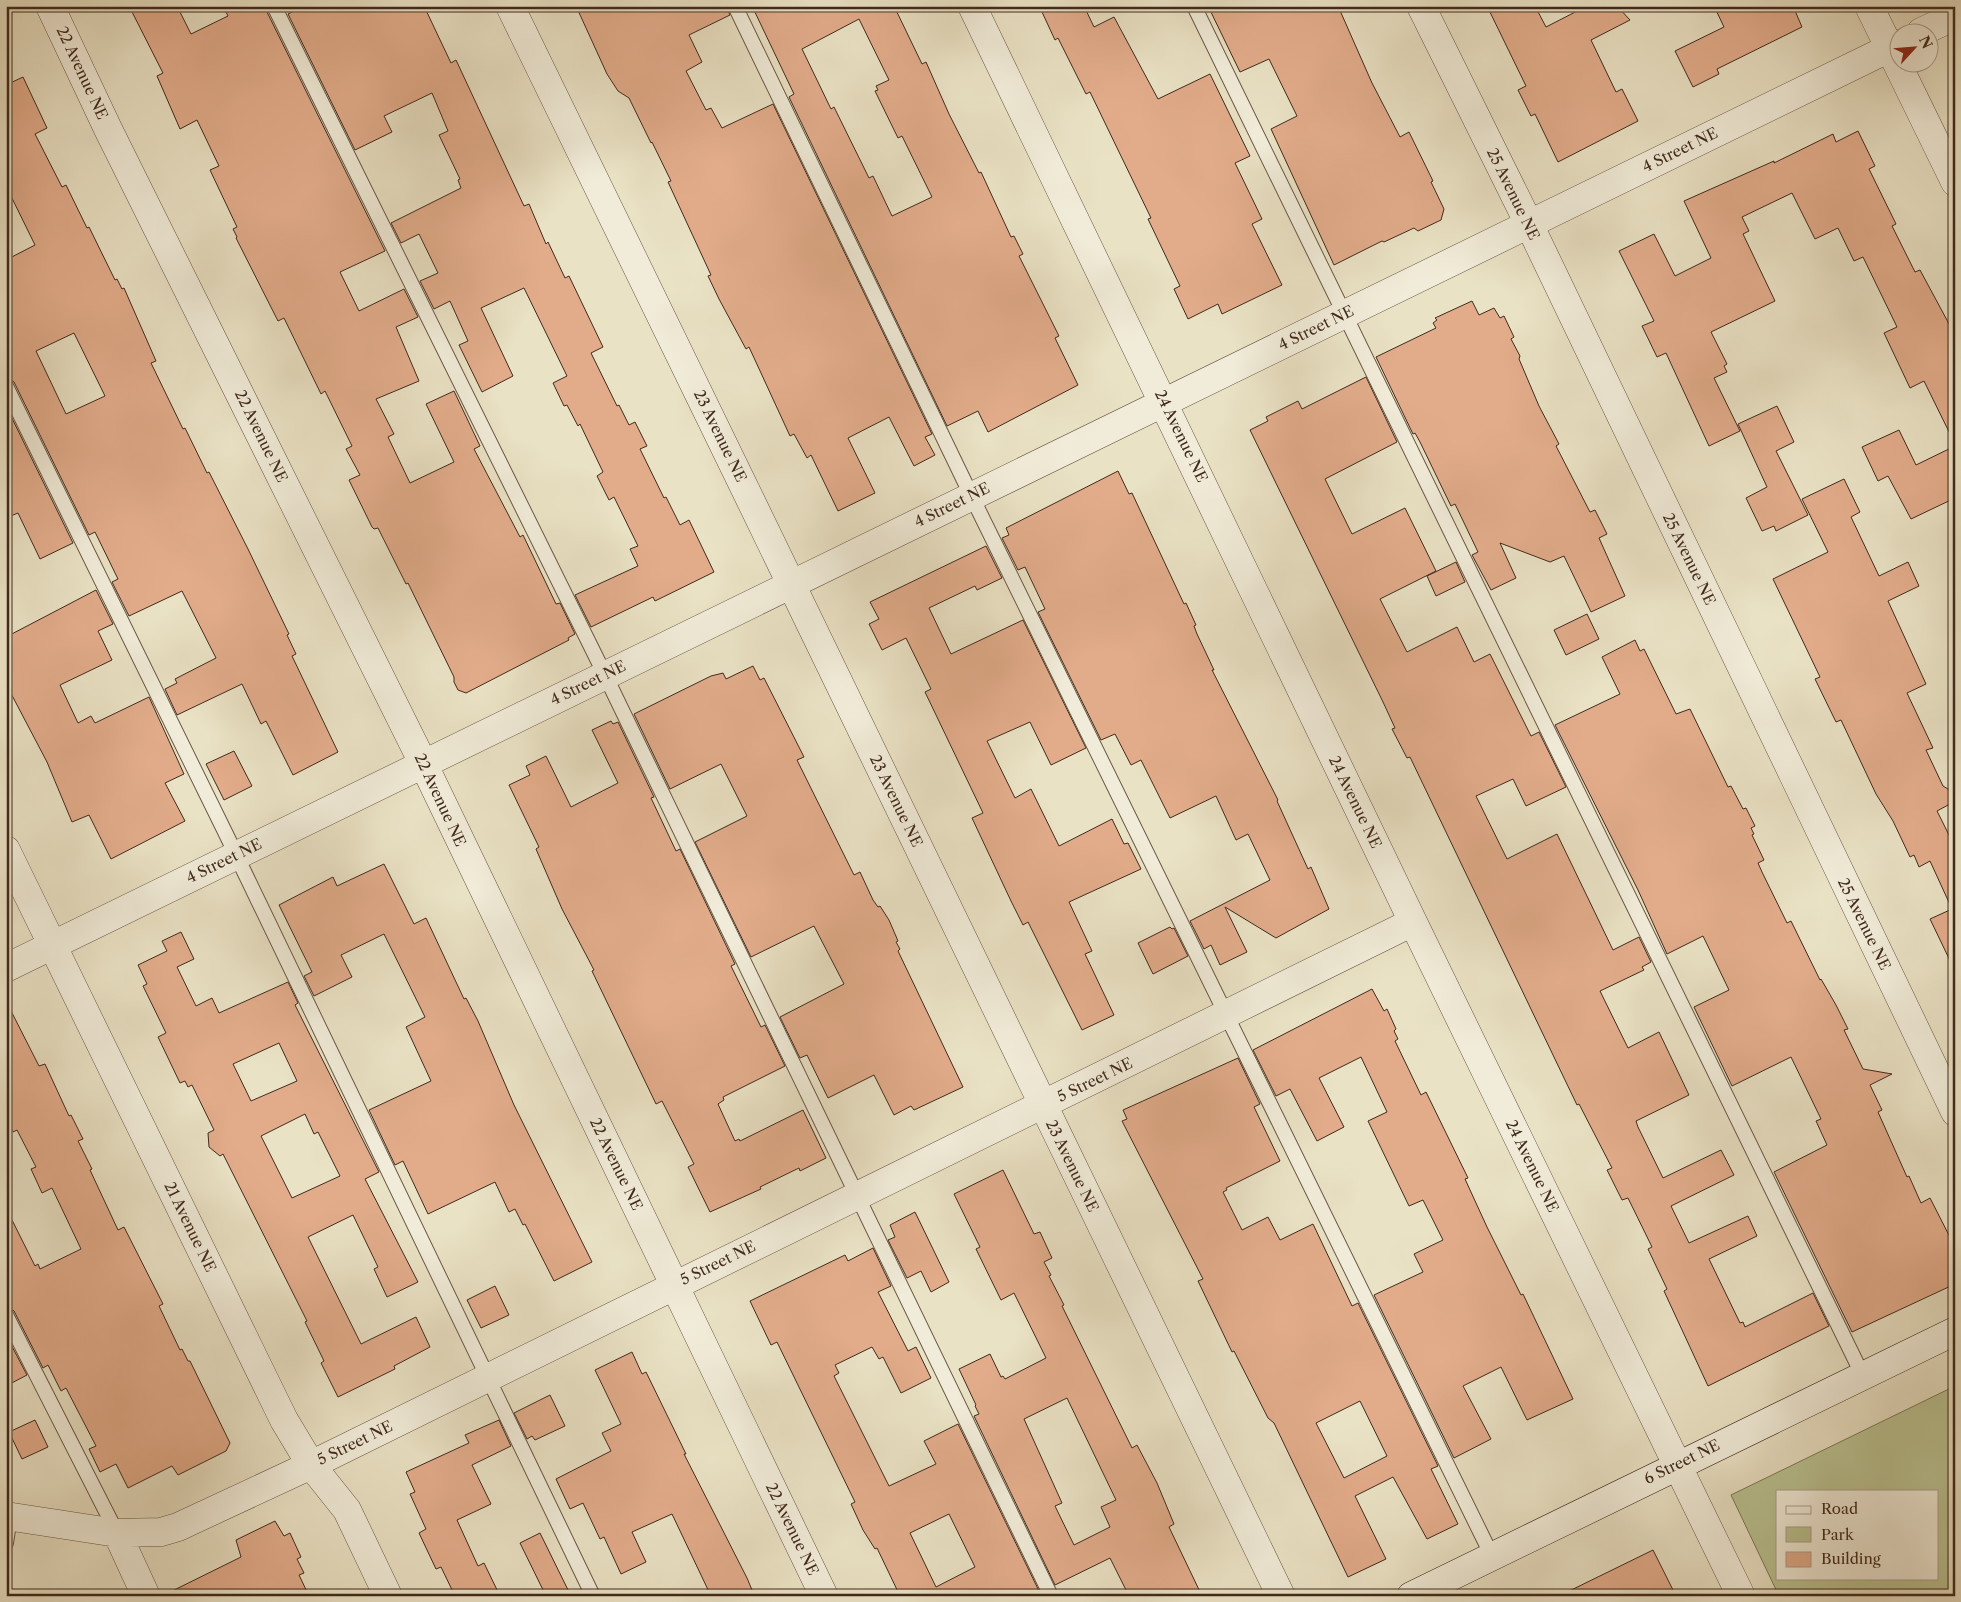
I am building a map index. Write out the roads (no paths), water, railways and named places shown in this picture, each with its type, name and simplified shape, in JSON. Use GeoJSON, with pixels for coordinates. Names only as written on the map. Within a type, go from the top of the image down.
{"type":"FeatureCollection","features":[{"type":"Feature","properties":{"kind":"street","name":"22 Avenue NE"},"geometry":{"type":"LineString","coordinates":[[50,6],[108,128],[423,763],[824,1596]]}},
{"type":"Feature","properties":{"kind":"street","name":"23 Avenue NE"},"geometry":{"type":"LineString","coordinates":[[510,6],[792,584],[1042,1106],[1281,1596]]}},
{"type":"Feature","properties":{"kind":"street","name":"24 Avenue NE"},"geometry":{"type":"LineString","coordinates":[[972,6],[1413,922],[1741,1596]]}},
{"type":"Feature","properties":{"kind":"street","name":"25 Avenue NE"},"geometry":{"type":"LineString","coordinates":[[1421,6],[1529,224],[1955,1112]]}},
{"type":"Feature","properties":{"kind":"street"},"geometry":{"type":"LineString","coordinates":[[1869,6],[1888,36]]}},
{"type":"Feature","properties":{"kind":"street"},"geometry":{"type":"LineString","coordinates":[[1938,24],[1955,16]]}},
{"type":"Feature","properties":{"kind":"street","name":"4 Street NE"},"geometry":{"type":"LineString","coordinates":[[6,968],[1888,49]]}},
{"type":"Feature","properties":{"kind":"street"},"geometry":{"type":"LineString","coordinates":[[1906,72],[1955,182]]}},
{"type":"Feature","properties":{"kind":"street","name":"21 Avenue NE"},"geometry":{"type":"LineString","coordinates":[[6,850],[284,1420],[311,1465],[347,1510],[388,1596]]}},
{"type":"Feature","properties":{"kind":"street","name":"5 Street NE"},"geometry":{"type":"LineString","coordinates":[[8,1525],[143,1534],[178,1527],[311,1465],[1413,922]]}},
{"type":"Feature","properties":{"kind":"street","name":"6 Street NE"},"geometry":{"type":"LineString","coordinates":[[1411,1596],[1676,1464],[1955,1331]]}},
{"type":"Feature","properties":{"kind":"street"},"geometry":{"type":"LineString","coordinates":[[117,1533],[146,1596]]}},
{"type":"Feature","properties":{"kind":"lane"},"geometry":{"type":"LineString","coordinates":[[274,6],[605,675],[1051,1596]]}},
{"type":"Feature","properties":{"kind":"lane"},"geometry":{"type":"LineString","coordinates":[[735,6],[971,496],[1492,1556]]}},
{"type":"Feature","properties":{"kind":"lane"},"geometry":{"type":"LineString","coordinates":[[1194,6],[1863,1376]]}},
{"type":"Feature","properties":{"kind":"lane"},"geometry":{"type":"LineString","coordinates":[[6,386],[236,856],[593,1596]]}},
{"type":"Feature","properties":{"kind":"lane"},"geometry":{"type":"LineString","coordinates":[[6,1315],[117,1533]]}}]}
